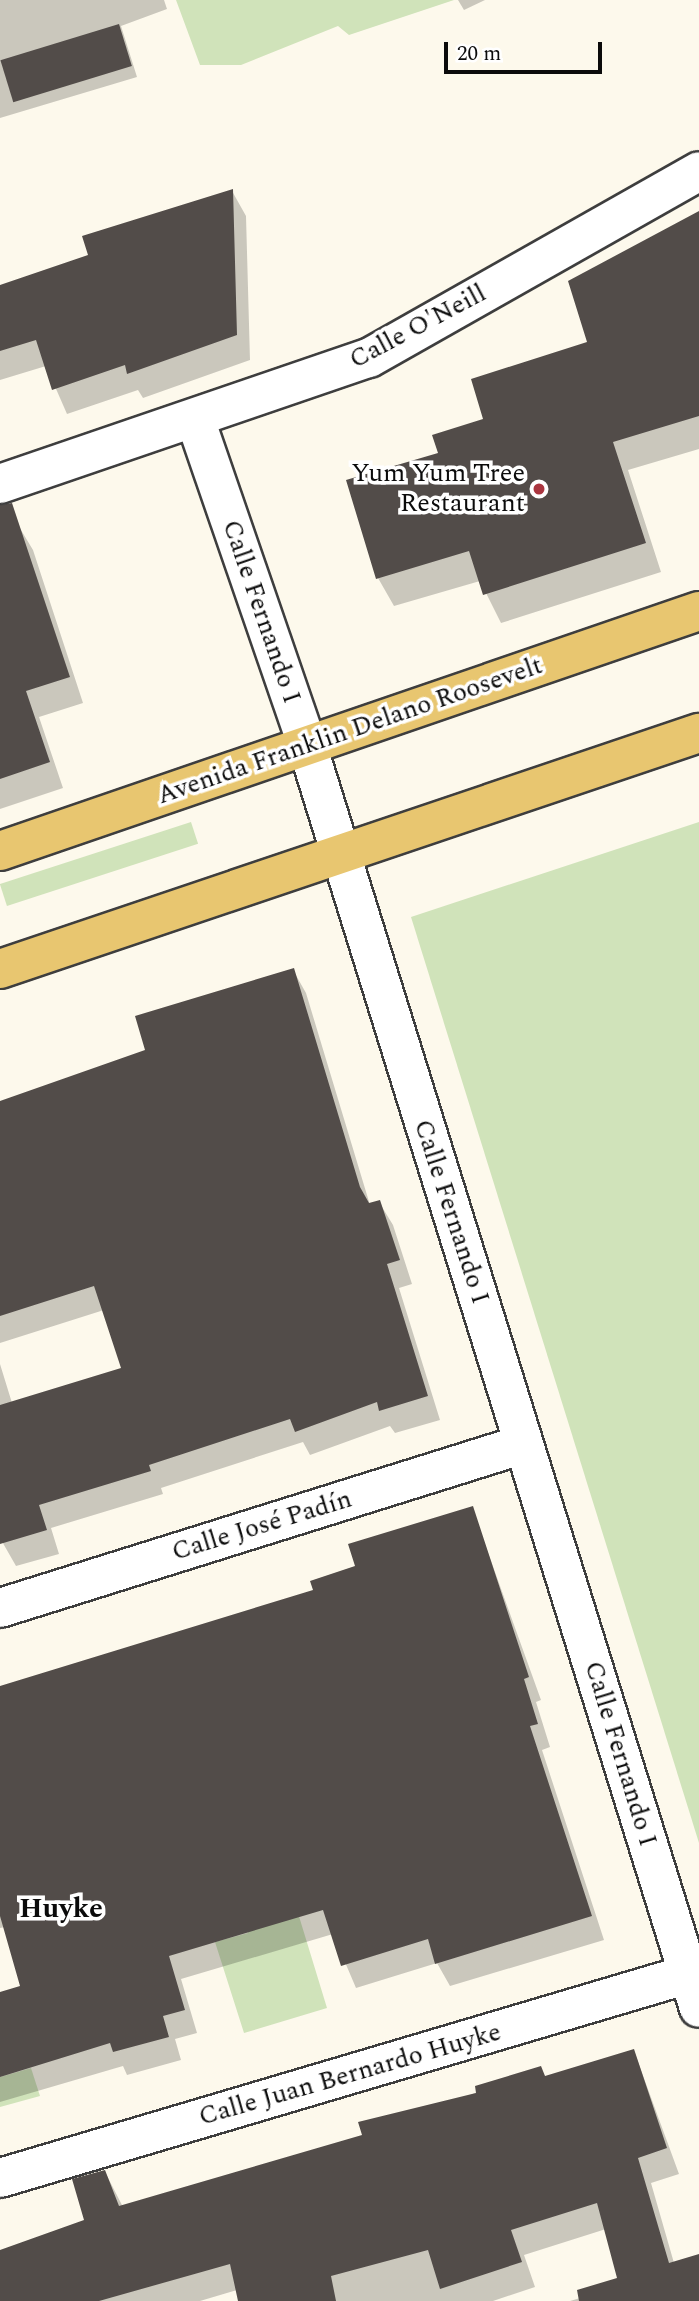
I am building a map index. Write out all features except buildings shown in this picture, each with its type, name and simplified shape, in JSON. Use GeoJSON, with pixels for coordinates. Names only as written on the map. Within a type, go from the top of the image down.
{"type":"FeatureCollection","features":[{"type":"Feature","properties":{"kind":"main road","name":"Avenida Franklin Delano Roosevelt"},"geometry":{"type":"LineString","coordinates":[[0,851],[699,611]]}},
{"type":"Feature","properties":{"kind":"main road"},"geometry":{"type":"LineString","coordinates":[[0,969],[336,852],[699,733]]}},
{"type":"Feature","properties":{"kind":"street","name":"Calle O'Neill"},"geometry":{"type":"LineString","coordinates":[[0,484],[369,358],[699,171]]}},
{"type":"Feature","properties":{"kind":"street","name":"Calle Fernando I"},"geometry":{"type":"LineString","coordinates":[[195,419],[307,745],[336,852],[695,1985]]}},
{"type":"Feature","properties":{"kind":"street","name":"Calle José Padín"},"geometry":{"type":"LineString","coordinates":[[0,1608],[524,1444]]}},
{"type":"Feature","properties":{"kind":"street","name":"Calle Juan Bernardo Huyke"},"geometry":{"type":"LineString","coordinates":[[0,2178],[695,1985]]}},
{"type":"Feature","properties":{"kind":"green space"},"geometry":{"type":"Polygon","coordinates":[[[176,0],[454,0],[349,35],[338,26],[241,65],[200,65],[176,0]]]}},
{"type":"Feature","properties":{"kind":"green space"},"geometry":{"type":"Polygon","coordinates":[[[191,822],[198,844],[7,906],[0,884],[191,822]]]}},
{"type":"Feature","properties":{"kind":"green space"},"geometry":{"type":"Polygon","coordinates":[[[699,822],[699,1843],[411,917],[699,822]]]}},
{"type":"Feature","properties":{"kind":"green space"},"geometry":{"type":"Polygon","coordinates":[[[269,1818],[327,2008],[244,2033],[215,1942],[248,1933],[240,1906],[269,1818]]]}},
{"type":"Feature","properties":{"kind":"green space"},"geometry":{"type":"Polygon","coordinates":[[[31,2068],[40,2096],[0,2107],[0,2077],[31,2068]]]}},
{"type":"Feature","properties":{"kind":"place","name":"Yum Yum Tree Restaurant"},"geometry":{"type":"Point","coordinates":[539,489]}},
{"type":"Feature","properties":{"kind":"district","name":"Huyke"},"geometry":{"type":"Point","coordinates":[61,1909]}}]}
